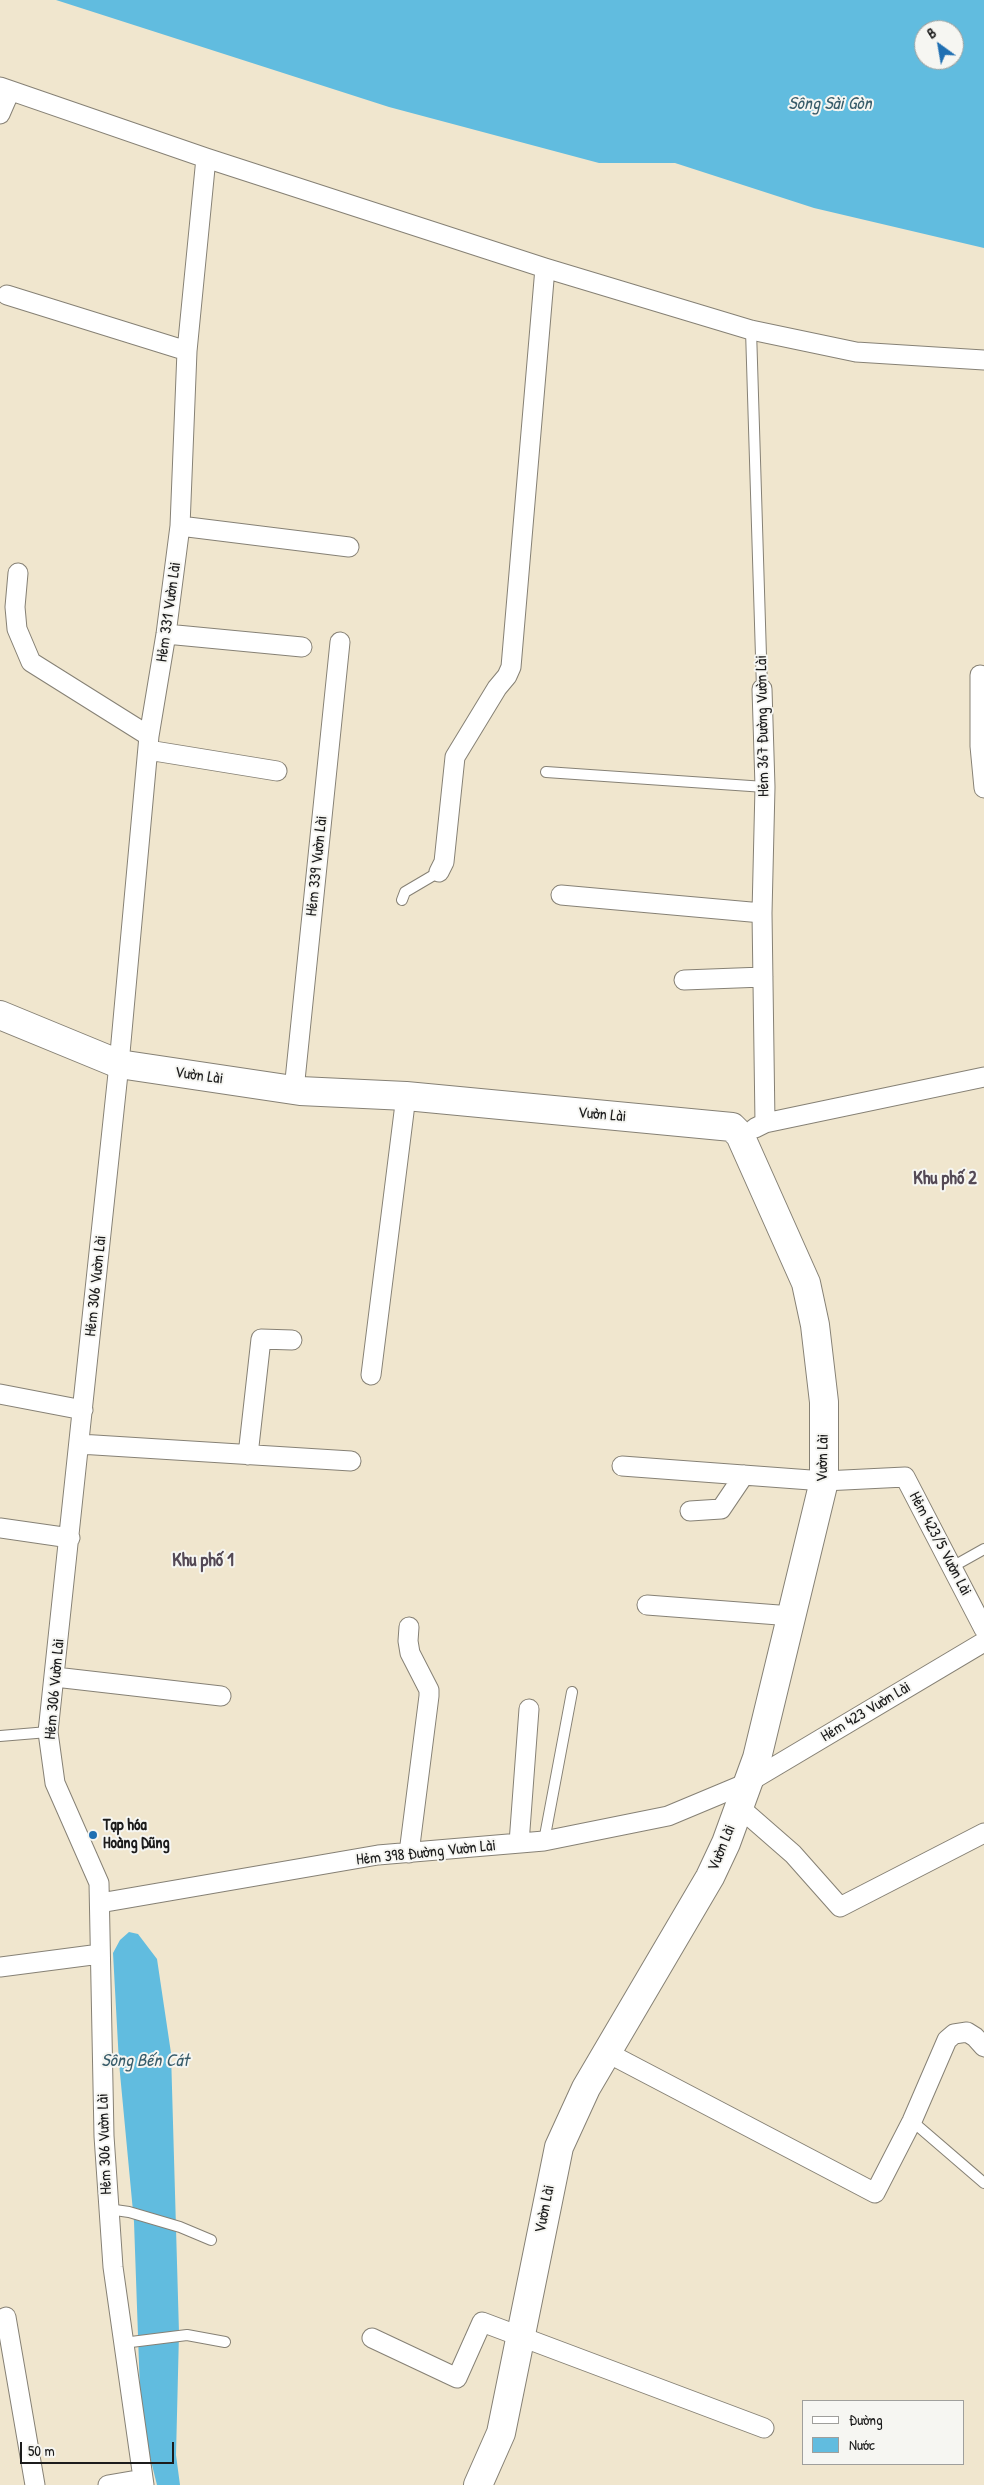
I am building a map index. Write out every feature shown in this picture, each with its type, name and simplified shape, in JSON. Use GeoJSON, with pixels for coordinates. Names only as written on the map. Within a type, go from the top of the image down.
{"type":"FeatureCollection","features":[{"type":"Feature","properties":{"kind":"main road","name":"Vườn Lài"},"geometry":{"type":"LineString","coordinates":[[0,1015],[119,1064],[294,1090],[406,1096],[732,1127],[740,1135],[806,1283],[815,1325],[824,1402],[824,1481],[757,1758],[726,1843],[710,1876],[606,2052],[571,2117],[559,2147],[519,2336],[501,2433],[478,2485]]}},
{"type":"Feature","properties":{"kind":"street"},"geometry":{"type":"LineString","coordinates":[[0,114],[5,89],[206,158],[545,268],[751,330],[856,352],[984,360]]}},
{"type":"Feature","properties":{"kind":"street","name":"Hẻm 331 Vườn Lài"},"geometry":{"type":"LineString","coordinates":[[119,1064],[148,743],[166,634],[180,526],[188,351],[206,158]]}},
{"type":"Feature","properties":{"kind":"street"},"geometry":{"type":"LineString","coordinates":[[440,872],[444,862],[455,757],[511,667],[545,268]]}},
{"type":"Feature","properties":{"kind":"street"},"geometry":{"type":"LineString","coordinates":[[7,295],[188,351]]}},
{"type":"Feature","properties":{"kind":"street"},"geometry":{"type":"LineString","coordinates":[[180,526],[349,547]]}},
{"type":"Feature","properties":{"kind":"street"},"geometry":{"type":"LineString","coordinates":[[18,574],[15,607],[17,629],[31,662],[148,743],[277,772]]}},
{"type":"Feature","properties":{"kind":"street"},"geometry":{"type":"LineString","coordinates":[[166,634],[302,647]]}},
{"type":"Feature","properties":{"kind":"street","name":"Hẻm 339 Vườn Lài"},"geometry":{"type":"LineString","coordinates":[[294,1090],[340,642]]}},
{"type":"Feature","properties":{"kind":"street"},"geometry":{"type":"LineString","coordinates":[[980,675],[980,746],[984,788]]}},
{"type":"Feature","properties":{"kind":"street","name":"Hẻm 367 Đường Vườn Lài"},"geometry":{"type":"LineString","coordinates":[[762,689],[765,787],[762,913],[765,1123]]}},
{"type":"Feature","properties":{"kind":"street"},"geometry":{"type":"LineString","coordinates":[[561,895],[762,913]]}},
{"type":"Feature","properties":{"kind":"street"},"geometry":{"type":"LineString","coordinates":[[684,980],[763,977]]}},
{"type":"Feature","properties":{"kind":"street","name":"Hẻm 306 Vườn Lài"},"geometry":{"type":"LineString","coordinates":[[119,1064],[48,1732],[55,1783],[99,1883],[104,2136],[112,2267],[129,2342],[144,2482]]}},
{"type":"Feature","properties":{"kind":"street"},"geometry":{"type":"LineString","coordinates":[[740,1135],[765,1123],[984,1077]]}},
{"type":"Feature","properties":{"kind":"street"},"geometry":{"type":"LineString","coordinates":[[371,1375],[406,1096]]}},
{"type":"Feature","properties":{"kind":"street"},"geometry":{"type":"LineString","coordinates":[[248,1455],[261,1339],[292,1340]]}},
{"type":"Feature","properties":{"kind":"street"},"geometry":{"type":"LineString","coordinates":[[0,1394],[83,1410]]}},
{"type":"Feature","properties":{"kind":"street"},"geometry":{"type":"LineString","coordinates":[[79,1444],[351,1461]]}},
{"type":"Feature","properties":{"kind":"street"},"geometry":{"type":"LineString","coordinates":[[622,1466],[824,1481]]}},
{"type":"Feature","properties":{"kind":"street"},"geometry":{"type":"LineString","coordinates":[[690,1511],[720,1509],[744,1475]]}},
{"type":"Feature","properties":{"kind":"street","name":"Hẻm 423/5 Vườn Lài"},"geometry":{"type":"LineString","coordinates":[[824,1481],[905,1477],[984,1629]]}},
{"type":"Feature","properties":{"kind":"street"},"geometry":{"type":"LineString","coordinates":[[0,1528],[70,1538]]}},
{"type":"Feature","properties":{"kind":"street"},"geometry":{"type":"LineString","coordinates":[[647,1605],[792,1616]]}},
{"type":"Feature","properties":{"kind":"street"},"geometry":{"type":"LineString","coordinates":[[409,1627],[408,1641],[410,1653],[429,1690],[409,1853]]}},
{"type":"Feature","properties":{"kind":"street","name":"Hẻm 423 Vườn Lài"},"geometry":{"type":"LineString","coordinates":[[743,1794],[984,1642]]}},
{"type":"Feature","properties":{"kind":"street"},"geometry":{"type":"LineString","coordinates":[[55,1677],[221,1696]]}},
{"type":"Feature","properties":{"kind":"street"},"geometry":{"type":"LineString","coordinates":[[519,1843],[529,1709]]}},
{"type":"Feature","properties":{"kind":"street"},"geometry":{"type":"LineString","coordinates":[[743,1794],[840,1906],[984,1833]]}},
{"type":"Feature","properties":{"kind":"street","name":"Hẻm 398 Đường Vườn Lài"},"geometry":{"type":"LineString","coordinates":[[100,1903],[378,1855],[544,1841],[668,1816],[743,1794]]}},
{"type":"Feature","properties":{"kind":"street"},"geometry":{"type":"LineString","coordinates":[[0,1968],[100,1954]]}},
{"type":"Feature","properties":{"kind":"street"},"geometry":{"type":"LineString","coordinates":[[606,2052],[875,2193],[912,2121],[947,2040],[960,2032],[967,2032],[975,2037],[984,2047]]}},
{"type":"Feature","properties":{"kind":"street"},"geometry":{"type":"LineString","coordinates":[[6,2316],[35,2485]]}},
{"type":"Feature","properties":{"kind":"street"},"geometry":{"type":"LineString","coordinates":[[372,2338],[457,2378],[482,2322],[764,2428]]}},
{"type":"Feature","properties":{"kind":"street"},"geometry":{"type":"LineString","coordinates":[[108,2485],[144,2482]]}},
{"type":"Feature","properties":{"kind":"lane","name":"Hẻm 367 Đường Vườn Lài"},"geometry":{"type":"LineString","coordinates":[[751,330],[762,689]]}},
{"type":"Feature","properties":{"kind":"lane"},"geometry":{"type":"LineString","coordinates":[[546,772],[765,787]]}},
{"type":"Feature","properties":{"kind":"lane"},"geometry":{"type":"LineString","coordinates":[[402,900],[405,892],[440,872]]}},
{"type":"Feature","properties":{"kind":"lane"},"geometry":{"type":"LineString","coordinates":[[952,1567],[984,1549]]}},
{"type":"Feature","properties":{"kind":"lane"},"geometry":{"type":"LineString","coordinates":[[544,1841],[572,1692]]}},
{"type":"Feature","properties":{"kind":"lane"},"geometry":{"type":"LineString","coordinates":[[0,1736],[48,1732]]}},
{"type":"Feature","properties":{"kind":"lane"},"geometry":{"type":"LineString","coordinates":[[912,2121],[984,2183]]}},
{"type":"Feature","properties":{"kind":"lane"},"geometry":{"type":"LineString","coordinates":[[108,2209],[129,2212],[180,2227],[211,2240]]}},
{"type":"Feature","properties":{"kind":"lane"},"geometry":{"type":"LineString","coordinates":[[129,2342],[187,2335],[225,2342]]}},
{"type":"Feature","properties":{"kind":"water","name":"Sông Sài Gòn"},"geometry":{"type":"Polygon","coordinates":[[[56,0],[984,0],[984,248],[814,208],[675,163],[599,163],[389,107],[56,0]]]}},
{"type":"Feature","properties":{"kind":"water","name":"Sông Bến Cát"},"geometry":{"type":"Polygon","coordinates":[[[129,1932],[138,1934],[157,1959],[171,2053],[179,2333],[176,2455],[180,2485],[157,2485],[141,2421],[134,2222],[119,2063],[113,1953],[120,1940],[129,1932]]]}},
{"type":"Feature","properties":{"kind":"place","name":"Tạp hóa Hoàng Dũng"},"geometry":{"type":"Point","coordinates":[93,1835]}},
{"type":"Feature","properties":{"kind":"district","name":"Khu phố 2"},"geometry":{"type":"Point","coordinates":[945,1179]}},
{"type":"Feature","properties":{"kind":"district","name":"Khu phố 1"},"geometry":{"type":"Point","coordinates":[203,1561]}}]}
